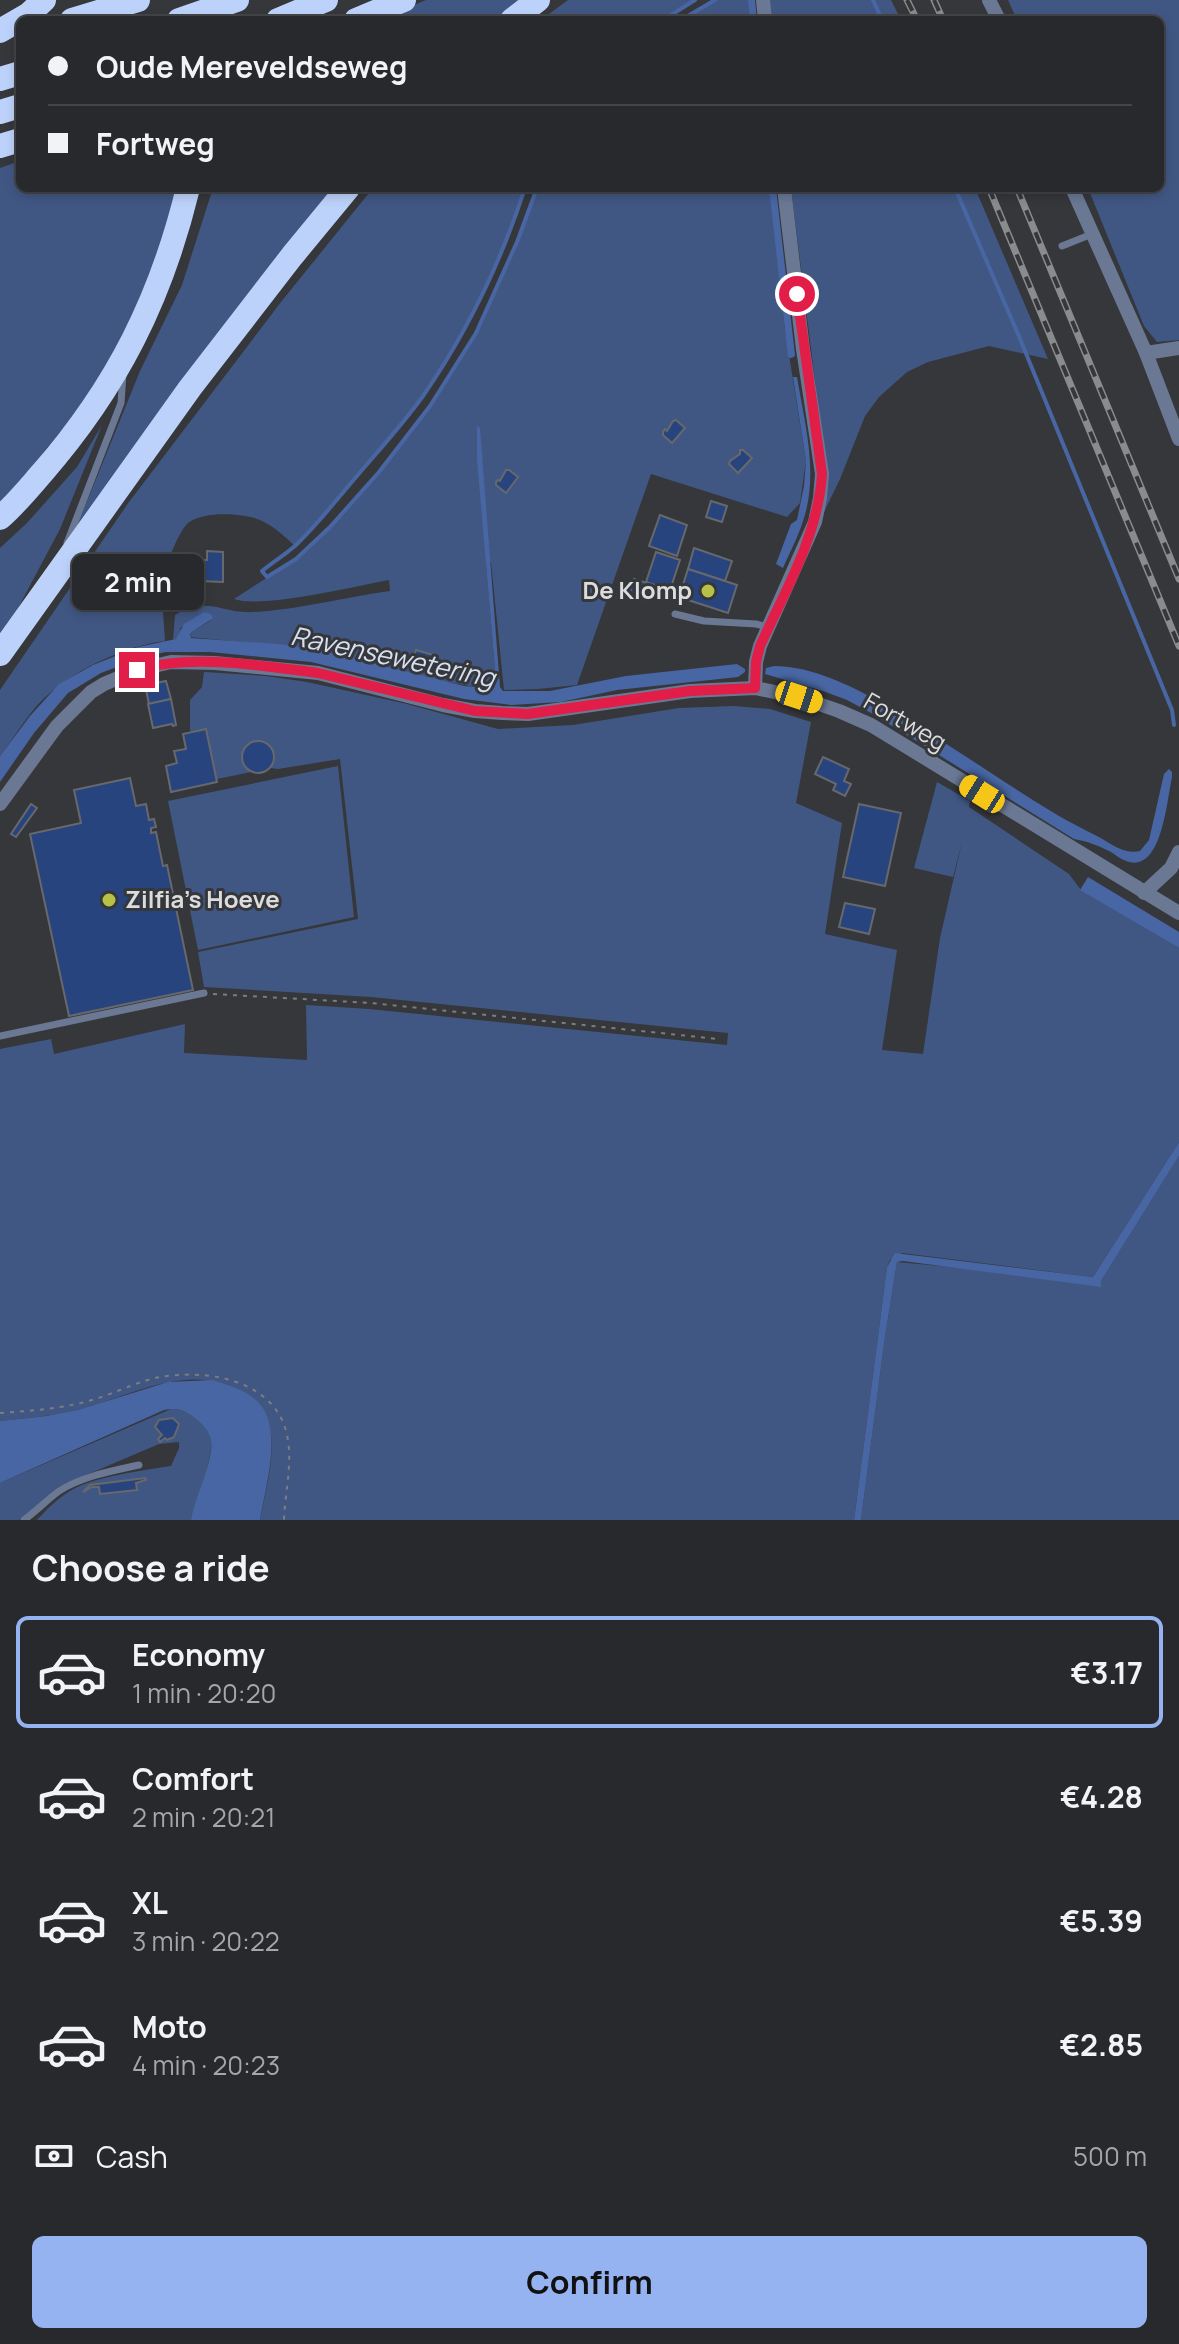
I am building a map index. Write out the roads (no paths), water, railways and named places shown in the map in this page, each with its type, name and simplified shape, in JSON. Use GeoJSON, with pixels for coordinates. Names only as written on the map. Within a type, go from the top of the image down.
{"type":"FeatureCollection","features":[{"type":"Feature","properties":{"kind":"highway"},"geometry":{"type":"LineString","coordinates":[[26,16],[44,0]]}},
{"type":"Feature","properties":{"kind":"highway"},"geometry":{"type":"LineString","coordinates":[[85,16],[138,0]]}},
{"type":"Feature","properties":{"kind":"highway"},"geometry":{"type":"LineString","coordinates":[[191,16],[237,0]]}},
{"type":"Feature","properties":{"kind":"highway"},"geometry":{"type":"LineString","coordinates":[[288,16],[326,0]]}},
{"type":"Feature","properties":{"kind":"highway"},"geometry":{"type":"LineString","coordinates":[[366,16],[404,0]]}},
{"type":"Feature","properties":{"kind":"highway"},"geometry":{"type":"LineString","coordinates":[[517,16],[538,0]]}},
{"type":"Feature","properties":{"kind":"highway"},"geometry":{"type":"LineString","coordinates":[[0,518],[62,450],[124,360],[162,277],[187,192]]}},
{"type":"Feature","properties":{"kind":"highway"},"geometry":{"type":"LineString","coordinates":[[0,654],[190,388],[345,192]]}},
{"type":"Feature","properties":{"kind":"street"},"geometry":{"type":"LineString","coordinates":[[755,688],[758,654],[815,522],[822,474],[784,192]]}},
{"type":"Feature","properties":{"kind":"street"},"geometry":{"type":"LineString","coordinates":[[1074,192],[1146,353],[1179,439]]}},
{"type":"Feature","properties":{"kind":"street"},"geometry":{"type":"LineString","coordinates":[[1146,353],[1179,348]]}},
{"type":"Feature","properties":{"kind":"street","name":"Fortweg"},"geometry":{"type":"LineString","coordinates":[[0,804],[57,726],[78,703],[104,684],[156,664],[215,663],[318,673],[453,707],[528,714],[690,691],[755,688],[799,697],[871,725],[1179,913]]}},
{"type":"Feature","properties":{"kind":"street"},"geometry":{"type":"LineString","coordinates":[[1144,893],[1171,868],[1179,852]]}},
{"type":"Feature","properties":{"kind":"lane"},"geometry":{"type":"LineString","coordinates":[[1062,246],[1092,234]]}},
{"type":"Feature","properties":{"kind":"lane"},"geometry":{"type":"LineString","coordinates":[[58,572],[72,527],[121,403],[124,360]]}},
{"type":"Feature","properties":{"kind":"lane"},"geometry":{"type":"LineString","coordinates":[[675,614],[704,621],[768,627]]}},
{"type":"Feature","properties":{"kind":"lane"},"geometry":{"type":"LineString","coordinates":[[0,1036],[204,993]]}},
{"type":"Feature","properties":{"kind":"lane"},"geometry":{"type":"LineString","coordinates":[[24,1520],[72,1484],[91,1476],[139,1465]]}},
{"type":"Feature","properties":{"kind":"waterway"},"geometry":{"type":"LineString","coordinates":[[669,16],[695,0]]}},
{"type":"Feature","properties":{"kind":"waterway"},"geometry":{"type":"LineString","coordinates":[[688,16],[715,0]]}},
{"type":"Feature","properties":{"kind":"waterway"},"geometry":{"type":"LineString","coordinates":[[750,0],[752,16]]}},
{"type":"Feature","properties":{"kind":"waterway"},"geometry":{"type":"LineString","coordinates":[[753,0],[755,16]]}},
{"type":"Feature","properties":{"kind":"waterway"},"geometry":{"type":"LineString","coordinates":[[873,0],[880,16]]}},
{"type":"Feature","properties":{"kind":"waterway"},"geometry":{"type":"LineString","coordinates":[[524,192],[482,295],[455,346],[423,396],[320,520],[296,545],[262,571],[267,577],[296,559],[330,527],[379,472],[430,406],[476,333],[536,192]]}},
{"type":"Feature","properties":{"kind":"waterway"},"geometry":{"type":"LineString","coordinates":[[771,192],[790,356],[793,355],[774,192]]}},
{"type":"Feature","properties":{"kind":"waterway"},"geometry":{"type":"LineString","coordinates":[[957,192],[1172,710],[1174,725]]}},
{"type":"Feature","properties":{"kind":"railway"},"geometry":{"type":"LineString","coordinates":[[907,0],[915,16]]}},
{"type":"Feature","properties":{"kind":"railway"},"geometry":{"type":"LineString","coordinates":[[934,0],[941,16]]}},
{"type":"Feature","properties":{"kind":"railway"},"geometry":{"type":"LineString","coordinates":[[991,192],[1179,646]]}},
{"type":"Feature","properties":{"kind":"railway"},"geometry":{"type":"LineString","coordinates":[[1019,192],[1179,579]]}},
{"type":"Feature","properties":{"kind":"place","name":"De Klomp"},"geometry":{"type":"Point","coordinates":[708,591]}},
{"type":"Feature","properties":{"kind":"place","name":"Zilfia's Hoeve"},"geometry":{"type":"Point","coordinates":[109,900]}},
{"type":"Feature","properties":{"kind":"water label","name":"Ravensewetering"},"geometry":{"type":"Point","coordinates":[393,657]}}]}
